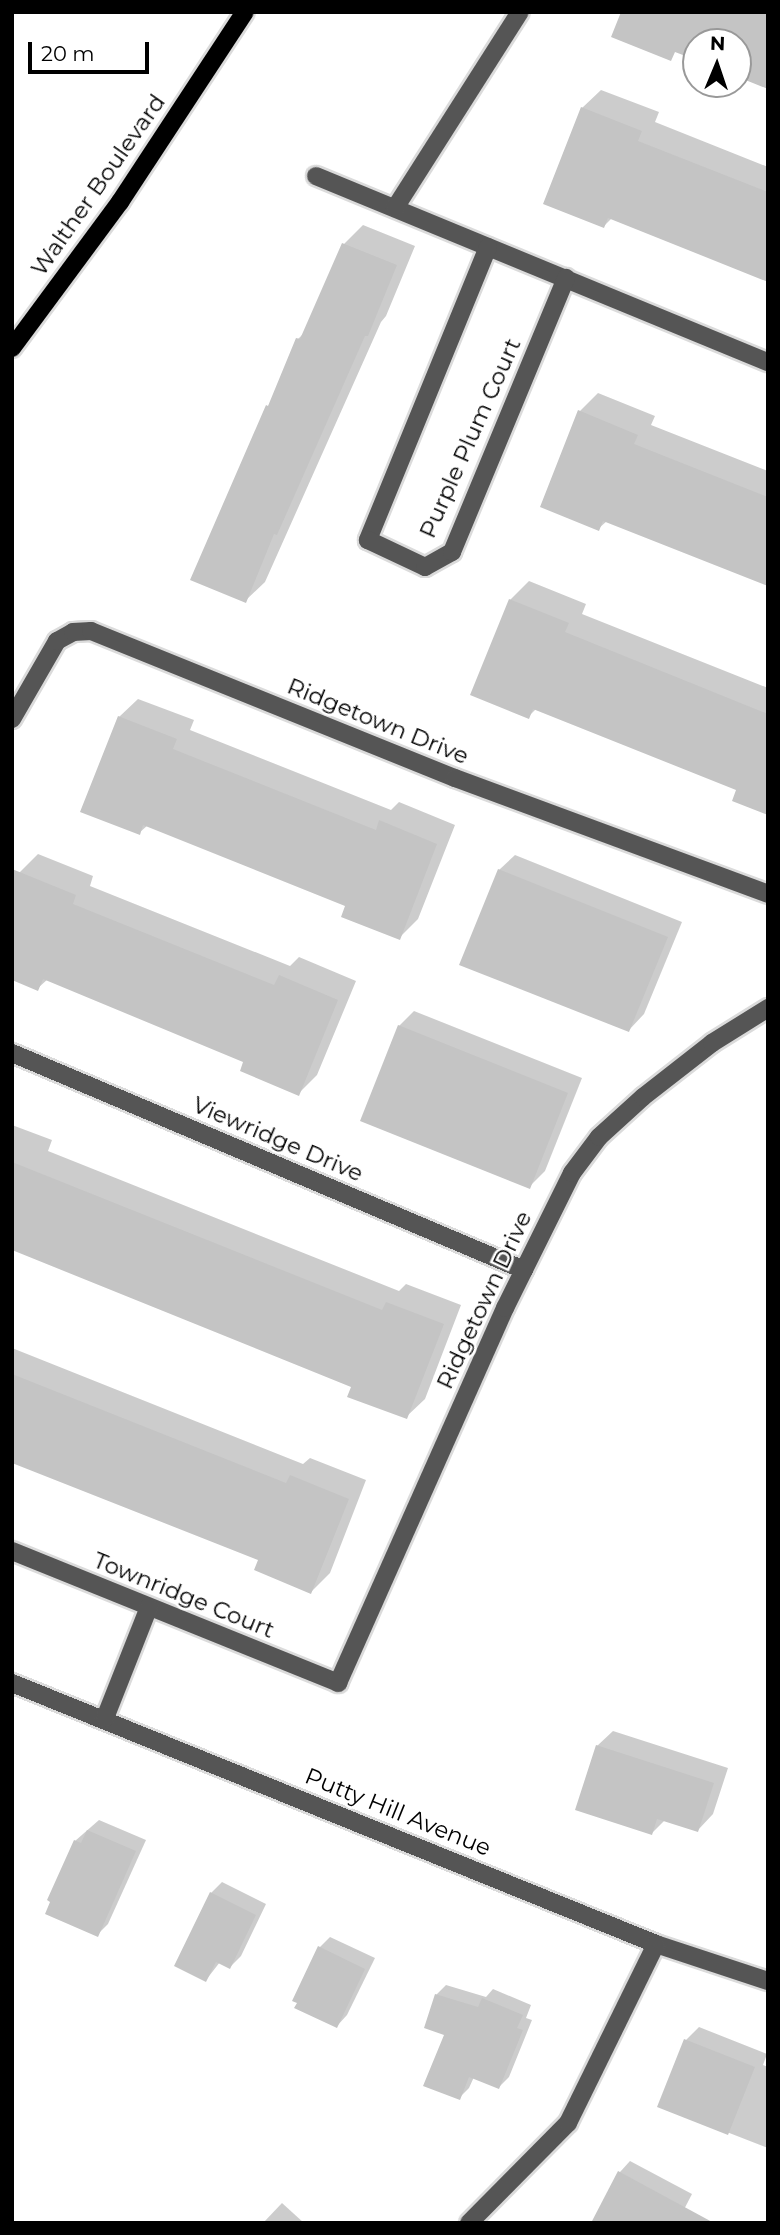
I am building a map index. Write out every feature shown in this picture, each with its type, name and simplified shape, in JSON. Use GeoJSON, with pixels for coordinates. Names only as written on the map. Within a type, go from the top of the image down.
{"type":"FeatureCollection","features":[{"type":"Feature","properties":{"kind":"main road","name":"Walther Boulevard"},"geometry":{"type":"LineString","coordinates":[[12,348],[120,202],[245,12]]}},
{"type":"Feature","properties":{"kind":"street"},"geometry":{"type":"LineString","coordinates":[[395,208],[520,12]]}},
{"type":"Feature","properties":{"kind":"street"},"geometry":{"type":"LineString","coordinates":[[316,176],[768,362]]}},
{"type":"Feature","properties":{"kind":"street","name":"Purple Plum Court"},"geometry":{"type":"LineString","coordinates":[[488,247],[368,540],[425,567],[452,552],[566,278]]}},
{"type":"Feature","properties":{"kind":"street","name":"Ridgetown Drive"},"geometry":{"type":"LineString","coordinates":[[12,719],[57,641],[73,632],[90,631],[455,778],[768,894]]}},
{"type":"Feature","properties":{"kind":"street","name":"Ridgetown Drive"},"geometry":{"type":"LineString","coordinates":[[338,1684],[524,1270],[572,1173],[599,1137],[643,1097],[702,1051],[768,1008]]}},
{"type":"Feature","properties":{"kind":"street","name":"Viewridge Drive"},"geometry":{"type":"LineString","coordinates":[[12,1053],[524,1270]]}},
{"type":"Feature","properties":{"kind":"street","name":"Townridge Court"},"geometry":{"type":"LineString","coordinates":[[12,1551],[338,1684]]}},
{"type":"Feature","properties":{"kind":"street"},"geometry":{"type":"LineString","coordinates":[[105,1718],[149,1607]]}},
{"type":"Feature","properties":{"kind":"street","name":"Putty Hill Avenue"},"geometry":{"type":"LineString","coordinates":[[12,1683],[105,1718],[656,1944],[768,1981]]}},
{"type":"Feature","properties":{"kind":"street"},"geometry":{"type":"LineString","coordinates":[[469,2223],[568,2123],[656,1944]]}},
{"type":"Feature","properties":{"kind":"building"},"geometry":{"type":"Polygon","coordinates":[[[621,12],[768,12],[768,89],[752,83],[752,28],[682,28],[682,55],[675,52],[671,61],[611,37],[621,12]]]}},
{"type":"Feature","properties":{"kind":"building"},"geometry":{"type":"Polygon","coordinates":[[[581,107],[642,131],[638,141],[768,192],[768,282],[608,218],[604,228],[543,204],[581,107]]]}},
{"type":"Feature","properties":{"kind":"building"},"geometry":{"type":"Polygon","coordinates":[[[342,243],[397,265],[368,336],[365,336],[277,535],[274,534],[246,603],[190,580],[296,338],[300,339],[342,243]]]}},
{"type":"Feature","properties":{"kind":"building"},"geometry":{"type":"Polygon","coordinates":[[[578,410],[638,435],[634,444],[768,497],[768,586],[603,521],[599,531],[540,507],[578,410]]]}},
{"type":"Feature","properties":{"kind":"building"},"geometry":{"type":"Polygon","coordinates":[[[509,599],[569,623],[565,632],[768,714],[768,815],[732,801],[736,790],[533,709],[529,719],[470,695],[509,599]]]}},
{"type":"Feature","properties":{"kind":"building"},"geometry":{"type":"Polygon","coordinates":[[[118,716],[177,739],[173,749],[376,830],[379,820],[437,844],[400,940],[341,917],[345,906],[143,825],[140,835],[80,812],[118,716]]]}},
{"type":"Feature","properties":{"kind":"building"},"geometry":{"type":"Polygon","coordinates":[[[12,869],[76,895],[73,904],[274,985],[279,975],[338,1000],[299,1096],[240,1071],[243,1062],[43,979],[38,991],[12,980],[12,869]]]}},
{"type":"Feature","properties":{"kind":"building"},"geometry":{"type":"Polygon","coordinates":[[[498,869],[668,937],[629,1032],[459,965],[498,869]]]}},
{"type":"Feature","properties":{"kind":"building"},"geometry":{"type":"Polygon","coordinates":[[[398,1025],[568,1093],[530,1189],[360,1121],[398,1025]]]}},
{"type":"Feature","properties":{"kind":"building"},"geometry":{"type":"Polygon","coordinates":[[[12,1162],[382,1310],[386,1302],[444,1324],[407,1419],[347,1397],[351,1387],[12,1250],[12,1162]]]}},
{"type":"Feature","properties":{"kind":"building"},"geometry":{"type":"Polygon","coordinates":[[[12,1374],[286,1483],[290,1475],[349,1499],[311,1594],[254,1570],[258,1560],[12,1463],[12,1374]]]}},
{"type":"Feature","properties":{"kind":"building"},"geometry":{"type":"Polygon","coordinates":[[[596,1745],[714,1783],[698,1832],[657,1819],[652,1835],[575,1810],[596,1745]]]}},
{"type":"Feature","properties":{"kind":"building"},"geometry":{"type":"Polygon","coordinates":[[[87,1830],[136,1851],[98,1937],[45,1914],[50,1902],[47,1900],[74,1840],[81,1843],[87,1830]]]}},
{"type":"Feature","properties":{"kind":"building"},"geometry":{"type":"Polygon","coordinates":[[[210,1892],[256,1915],[230,1969],[216,1962],[206,1982],[174,1966],[210,1892]]]}},
{"type":"Feature","properties":{"kind":"building"},"geometry":{"type":"Polygon","coordinates":[[[318,1946],[365,1969],[337,2028],[294,2008],[297,2003],[292,2001],[318,1946]]]}},
{"type":"Feature","properties":{"kind":"building"},"geometry":{"type":"Polygon","coordinates":[[[435,1994],[478,2007],[482,1998],[523,2015],[517,2028],[523,2030],[499,2089],[469,2077],[460,2100],[423,2086],[444,2035],[424,2028],[435,1994]]]}},
{"type":"Feature","properties":{"kind":"building"},"geometry":{"type":"Polygon","coordinates":[[[684,2039],[755,2067],[728,2135],[657,2107],[684,2039]]]}},
{"type":"Feature","properties":{"kind":"building"},"geometry":{"type":"Polygon","coordinates":[[[618,2171],[714,2223],[591,2223],[618,2171]]]}}]}
